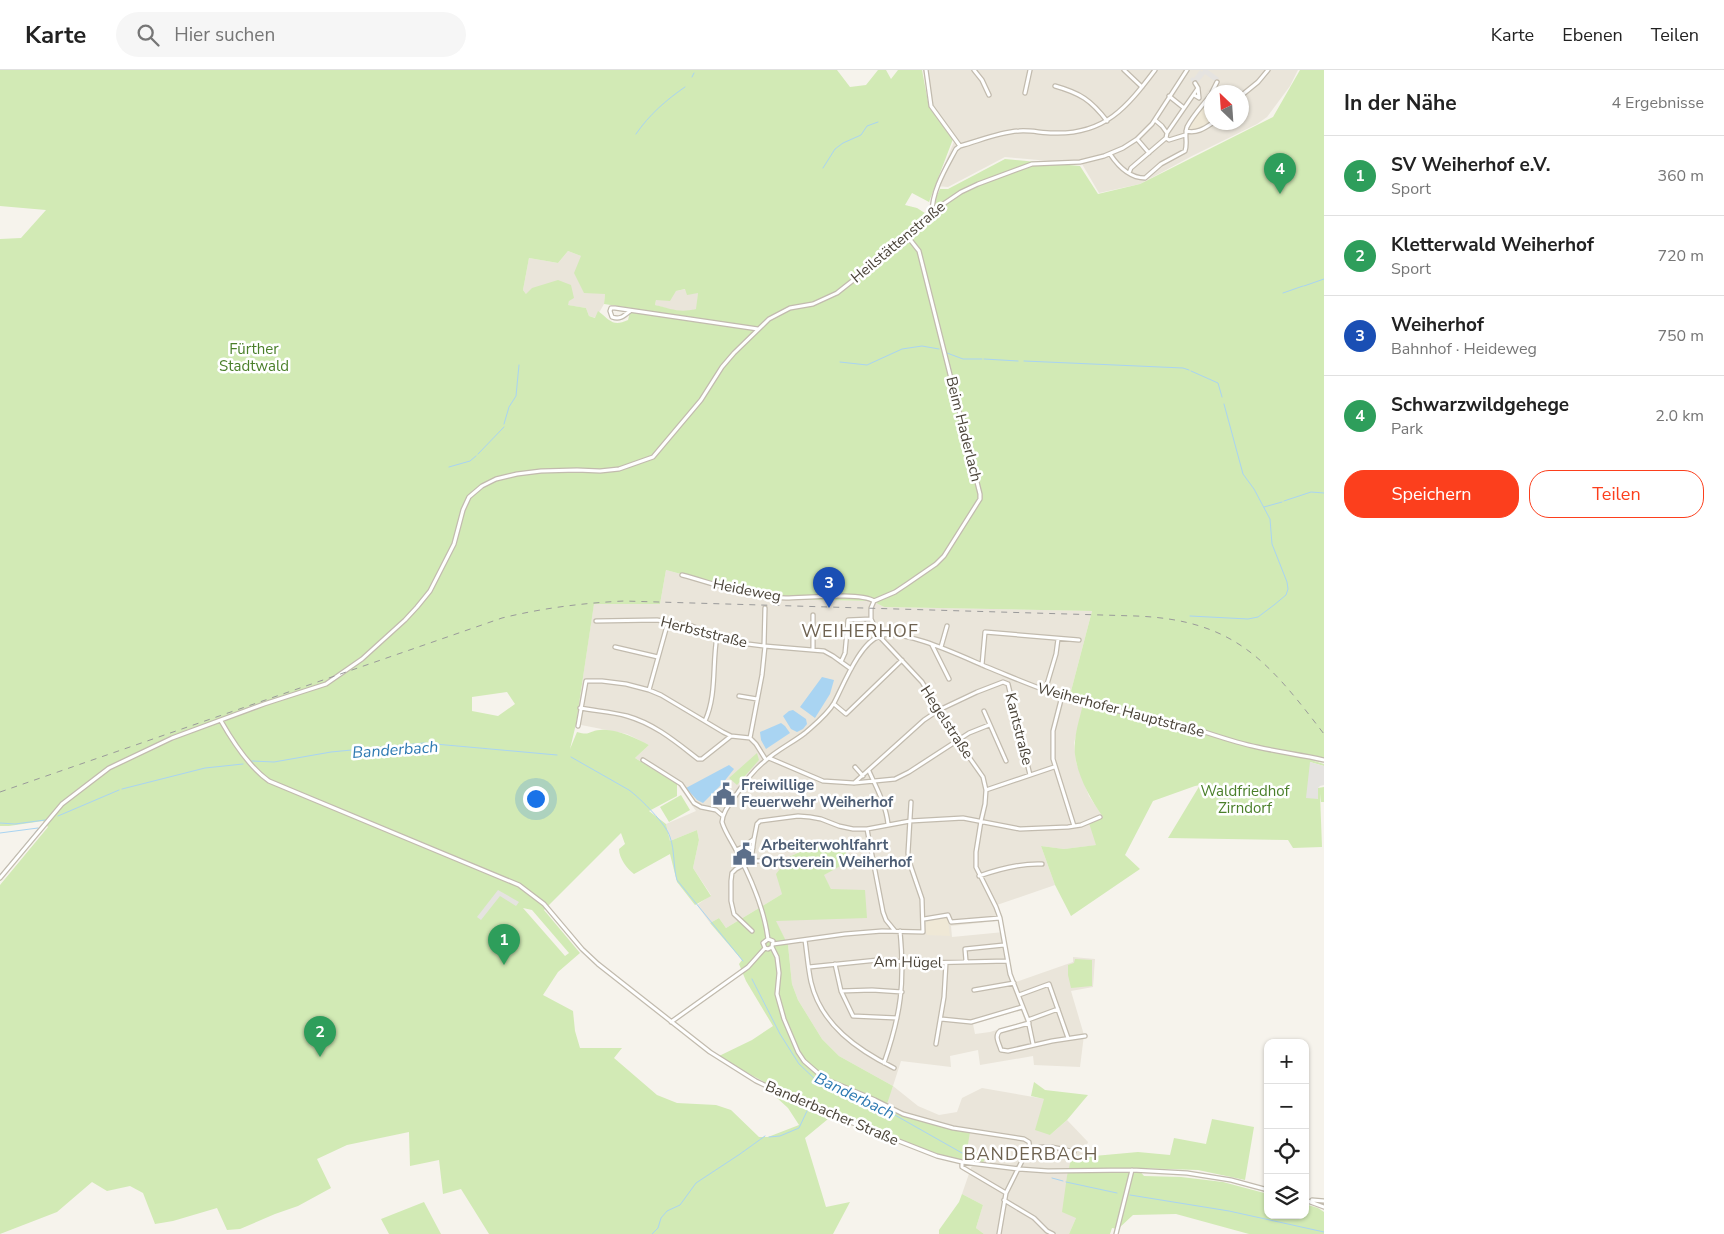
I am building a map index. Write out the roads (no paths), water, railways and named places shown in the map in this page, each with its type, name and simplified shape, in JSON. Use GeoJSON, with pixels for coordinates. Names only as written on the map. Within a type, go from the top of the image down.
{"type":"FeatureCollection","features":[{"type":"Feature","properties":{"kind":"street"},"geometry":{"type":"LineString","coordinates":[[926,70],[931,106],[960,146]]}},
{"type":"Feature","properties":{"kind":"street"},"geometry":{"type":"LineString","coordinates":[[974,70],[982,80],[989,95]]}},
{"type":"Feature","properties":{"kind":"street"},"geometry":{"type":"LineString","coordinates":[[1025,93],[1030,70]]}},
{"type":"Feature","properties":{"kind":"street"},"geometry":{"type":"LineString","coordinates":[[1124,70],[1142,87]]}},
{"type":"Feature","properties":{"kind":"street"},"geometry":{"type":"LineString","coordinates":[[932,213],[932,204],[941,179],[960,146],[1020,130],[1065,133],[1107,121],[1127,105],[1155,70]]}},
{"type":"Feature","properties":{"kind":"street","name":"Heilstättenstraße"},"geometry":{"type":"LineString","coordinates":[[0,878],[62,804],[101,773],[122,760],[150,747],[264,704],[326,684],[346,672],[377,646],[417,607],[430,591],[454,544],[463,510],[469,498],[482,486],[510,476],[541,471],[600,471],[619,469],[653,457],[701,400],[722,367],[769,319],[790,308],[813,304],[837,293],[908,237],[944,203],[961,192],[1005,173],[1032,164],[1080,162],[1110,154],[1137,139],[1155,120],[1187,70]]}},
{"type":"Feature","properties":{"kind":"street"},"geometry":{"type":"LineString","coordinates":[[1249,89],[1268,70]]}},
{"type":"Feature","properties":{"kind":"street"},"geometry":{"type":"LineString","coordinates":[[1194,84],[1198,88],[1199,98]]}},
{"type":"Feature","properties":{"kind":"street"},"geometry":{"type":"LineString","coordinates":[[1055,86],[1084,97],[1094,104],[1107,121]]}},
{"type":"Feature","properties":{"kind":"street"},"geometry":{"type":"LineString","coordinates":[[1129,173],[1131,168],[1166,135],[1198,88]]}},
{"type":"Feature","properties":{"kind":"street"},"geometry":{"type":"LineString","coordinates":[[1194,94],[1204,102]]}},
{"type":"Feature","properties":{"kind":"street"},"geometry":{"type":"LineString","coordinates":[[1169,96],[1184,108]]}},
{"type":"Feature","properties":{"kind":"street"},"geometry":{"type":"LineString","coordinates":[[1110,154],[1121,170],[1145,178],[1160,164],[1186,148],[1185,136],[1187,127],[1204,104]]}},
{"type":"Feature","properties":{"kind":"street"},"geometry":{"type":"LineString","coordinates":[[1155,120],[1162,126],[1169,140],[1185,136]]}},
{"type":"Feature","properties":{"kind":"street"},"geometry":{"type":"LineString","coordinates":[[1186,131],[1193,133],[1204,127]]}},
{"type":"Feature","properties":{"kind":"street"},"geometry":{"type":"LineString","coordinates":[[1137,139],[1149,152]]}},
{"type":"Feature","properties":{"kind":"street","name":"Beim Haderlach"},"geometry":{"type":"LineString","coordinates":[[874,601],[895,592],[936,564],[944,556],[980,499],[972,460],[919,251],[908,237]]}},
{"type":"Feature","properties":{"kind":"street"},"geometry":{"type":"LineString","coordinates":[[630,311],[621,318],[616,319],[612,317],[610,311],[611,308],[759,330]]}},
{"type":"Feature","properties":{"kind":"street","name":"Heideweg"},"geometry":{"type":"LineString","coordinates":[[682,575],[727,589],[767,597],[867,598],[874,601]]}},
{"type":"Feature","properties":{"kind":"street"},"geometry":{"type":"LineString","coordinates":[[874,601],[870,619],[878,636],[867,646],[851,669],[834,704],[804,734],[767,758],[748,778],[723,816],[722,822],[761,906],[768,939],[772,940],[777,957],[779,973],[777,994],[784,1019],[798,1052],[804,1061],[830,1081],[876,1100],[903,1114],[953,1128],[1024,1139],[1029,1142],[1030,1150]]}},
{"type":"Feature","properties":{"kind":"street"},"geometry":{"type":"LineString","coordinates":[[750,738],[762,675],[765,608]]}},
{"type":"Feature","properties":{"kind":"street"},"geometry":{"type":"LineString","coordinates":[[813,615],[813,650]]}},
{"type":"Feature","properties":{"kind":"street"},"geometry":{"type":"LineString","coordinates":[[841,662],[845,653],[848,620],[870,619]]}},
{"type":"Feature","properties":{"kind":"street","name":"Herbststraße"},"geometry":{"type":"LineString","coordinates":[[596,621],[646,620],[692,626],[717,636],[764,646],[827,652],[851,669]]}},
{"type":"Feature","properties":{"kind":"street"},"geometry":{"type":"LineString","coordinates":[[649,690],[668,622]]}},
{"type":"Feature","properties":{"kind":"street"},"geometry":{"type":"LineString","coordinates":[[942,647],[947,626]]}},
{"type":"Feature","properties":{"kind":"street"},"geometry":{"type":"LineString","coordinates":[[982,665],[985,632],[1079,640]]}},
{"type":"Feature","properties":{"kind":"street","name":"Weiherhofer Hauptstraße"},"geometry":{"type":"LineString","coordinates":[[878,636],[888,634],[901,636],[942,647],[1045,691],[1122,713],[1167,721],[1239,743],[1324,760]]}},
{"type":"Feature","properties":{"kind":"street"},"geometry":{"type":"LineString","coordinates":[[704,721],[713,691],[717,636]]}},
{"type":"Feature","properties":{"kind":"street","name":"Hegelstraße"},"geometry":{"type":"LineString","coordinates":[[878,636],[922,682],[957,740],[979,770],[986,790]]}},
{"type":"Feature","properties":{"kind":"street"},"geometry":{"type":"LineString","coordinates":[[1045,691],[1056,654],[1058,639]]}},
{"type":"Feature","properties":{"kind":"street"},"geometry":{"type":"LineString","coordinates":[[932,644],[948,679]]}},
{"type":"Feature","properties":{"kind":"street"},"geometry":{"type":"LineString","coordinates":[[615,648],[658,657]]}},
{"type":"Feature","properties":{"kind":"street"},"geometry":{"type":"LineString","coordinates":[[834,704],[846,714],[902,660]]}},
{"type":"Feature","properties":{"kind":"street"},"geometry":{"type":"LineString","coordinates":[[854,783],[924,720],[977,692],[1003,682],[1008,684],[1011,677]]}},
{"type":"Feature","properties":{"kind":"street"},"geometry":{"type":"LineString","coordinates":[[578,726],[586,681],[607,681],[649,690],[681,706],[731,736],[750,738],[767,758],[814,778],[837,783],[854,783],[895,779],[909,772],[957,740],[989,724]]}},
{"type":"Feature","properties":{"kind":"street","name":"Kantstraße"},"geometry":{"type":"LineString","coordinates":[[1008,684],[1030,775]]}},
{"type":"Feature","properties":{"kind":"street"},"geometry":{"type":"LineString","coordinates":[[739,696],[757,699]]}},
{"type":"Feature","properties":{"kind":"street"},"geometry":{"type":"LineString","coordinates":[[1062,696],[1053,731],[1052,750],[1054,767],[1074,826]]}},
{"type":"Feature","properties":{"kind":"street"},"geometry":{"type":"LineString","coordinates":[[580,708],[627,716],[646,723],[669,736],[698,759],[702,759],[731,736]]}},
{"type":"Feature","properties":{"kind":"street"},"geometry":{"type":"LineString","coordinates":[[984,711],[1006,761]]}},
{"type":"Feature","properties":{"kind":"street","name":"Banderbacher Straße"},"geometry":{"type":"LineString","coordinates":[[221,721],[252,766],[269,781],[505,879],[535,896],[552,912],[589,957],[671,1022],[729,1065],[770,1088],[807,1105],[922,1150],[962,1162],[1048,1171],[1161,1171],[1209,1176],[1264,1189]]}},
{"type":"Feature","properties":{"kind":"street"},"geometry":{"type":"LineString","coordinates":[[643,760],[681,784],[694,803],[701,807],[716,810],[723,816]]}},
{"type":"Feature","properties":{"kind":"street"},"geometry":{"type":"LineString","coordinates":[[855,767],[862,776]]}},
{"type":"Feature","properties":{"kind":"street"},"geometry":{"type":"LineString","coordinates":[[1032,1044],[1029,1021],[1010,974],[1000,918],[979,876],[975,862],[986,790],[1054,767]]}},
{"type":"Feature","properties":{"kind":"street"},"geometry":{"type":"LineString","coordinates":[[869,771],[887,812],[888,824]]}},
{"type":"Feature","properties":{"kind":"street"},"geometry":{"type":"LineString","coordinates":[[765,948],[770,949],[773,946],[845,934],[898,931],[923,932],[922,899],[909,861],[908,843],[911,802]]}},
{"type":"Feature","properties":{"kind":"street"},"geometry":{"type":"LineString","coordinates":[[751,860],[754,839],[760,821],[798,816],[821,819],[838,826],[853,829],[868,829],[910,821],[956,818],[1018,829],[1081,825],[1100,817]]}},
{"type":"Feature","properties":{"kind":"street"},"geometry":{"type":"LineString","coordinates":[[868,829],[883,912],[886,920],[898,931],[903,962],[902,992],[897,1018],[884,1063]]}},
{"type":"Feature","properties":{"kind":"street"},"geometry":{"type":"LineString","coordinates":[[736,850],[754,839]]}},
{"type":"Feature","properties":{"kind":"street"},"geometry":{"type":"LineString","coordinates":[[744,846],[753,848]]}},
{"type":"Feature","properties":{"kind":"street"},"geometry":{"type":"LineString","coordinates":[[752,932],[734,914],[731,908],[732,873],[733,870],[751,860],[761,861]]}},
{"type":"Feature","properties":{"kind":"street"},"geometry":{"type":"LineString","coordinates":[[979,876],[1010,867],[1042,864]]}},
{"type":"Feature","properties":{"kind":"street"},"geometry":{"type":"LineString","coordinates":[[924,919],[948,915],[951,922],[1000,918]]}},
{"type":"Feature","properties":{"kind":"street"},"geometry":{"type":"LineString","coordinates":[[765,948],[763,943],[768,939]]}},
{"type":"Feature","properties":{"kind":"street"},"geometry":{"type":"LineString","coordinates":[[805,940],[811,982],[822,1010],[831,1023],[854,1045],[894,1068]]}},
{"type":"Feature","properties":{"kind":"street"},"geometry":{"type":"LineString","coordinates":[[966,961],[965,949],[1005,945]]}},
{"type":"Feature","properties":{"kind":"street"},"geometry":{"type":"LineString","coordinates":[[671,1022],[748,967],[765,948]]}},
{"type":"Feature","properties":{"kind":"street","name":"Am Hügel"},"geometry":{"type":"LineString","coordinates":[[809,968],[878,960],[946,963],[1007,961]]}},
{"type":"Feature","properties":{"kind":"street"},"geometry":{"type":"LineString","coordinates":[[936,1044],[946,980],[946,963]]}},
{"type":"Feature","properties":{"kind":"street"},"geometry":{"type":"LineString","coordinates":[[835,964],[841,991],[851,1013],[855,1017],[897,1018]]}},
{"type":"Feature","properties":{"kind":"street"},"geometry":{"type":"LineString","coordinates":[[974,990],[1014,984]]}},
{"type":"Feature","properties":{"kind":"street"},"geometry":{"type":"LineString","coordinates":[[1018,995],[1049,984],[1068,1038]]}},
{"type":"Feature","properties":{"kind":"street"},"geometry":{"type":"LineString","coordinates":[[841,991],[872,990],[902,992]]}},
{"type":"Feature","properties":{"kind":"street"},"geometry":{"type":"LineString","coordinates":[[941,1019],[971,1022],[1022,1007]]}},
{"type":"Feature","properties":{"kind":"street"},"geometry":{"type":"LineString","coordinates":[[1058,1009],[1000,1031],[996,1037],[1002,1050],[1085,1036]]}},
{"type":"Feature","properties":{"kind":"street"},"geometry":{"type":"LineString","coordinates":[[999,1234],[1006,1194],[1026,1153],[1047,1145],[1074,1152]]}},
{"type":"Feature","properties":{"kind":"street"},"geometry":{"type":"LineString","coordinates":[[962,1162],[962,1167],[1006,1194]]}},
{"type":"Feature","properties":{"kind":"street"},"geometry":{"type":"LineString","coordinates":[[1116,1234],[1132,1170]]}},
{"type":"Feature","properties":{"kind":"street"},"geometry":{"type":"LineString","coordinates":[[1004,1200],[1034,1218],[1047,1231],[1053,1234]]}},
{"type":"Feature","properties":{"kind":"street"},"geometry":{"type":"LineString","coordinates":[[1309,1200],[1324,1201]]}},
{"type":"Feature","properties":{"kind":"street"},"geometry":{"type":"LineString","coordinates":[[1309,1201],[1324,1207]]}},
{"type":"Feature","properties":{"kind":"water"},"geometry":{"type":"Polygon","coordinates":[[[822,677],[834,680],[830,694],[815,718],[800,707],[822,677]]]}},
{"type":"Feature","properties":{"kind":"water"},"geometry":{"type":"Polygon","coordinates":[[[793,710],[806,719],[807,724],[797,732],[791,729],[783,716],[793,710]]]}},
{"type":"Feature","properties":{"kind":"water"},"geometry":{"type":"Polygon","coordinates":[[[781,723],[790,733],[766,749],[761,740],[760,732],[781,723]]]}},
{"type":"Feature","properties":{"kind":"water"},"geometry":{"type":"Polygon","coordinates":[[[729,765],[734,769],[703,803],[697,800],[686,788],[729,765]]]}},
{"type":"Feature","properties":{"kind":"waterway"},"geometry":{"type":"LineString","coordinates":[[692,77],[694,73]]}},
{"type":"Feature","properties":{"kind":"waterway"},"geometry":{"type":"LineString","coordinates":[[636,134],[658,108],[685,87]]}},
{"type":"Feature","properties":{"kind":"waterway"},"geometry":{"type":"LineString","coordinates":[[823,168],[835,149],[861,135],[867,126],[878,122]]}},
{"type":"Feature","properties":{"kind":"waterway"},"geometry":{"type":"LineString","coordinates":[[1304,286],[1324,279]]}},
{"type":"Feature","properties":{"kind":"waterway"},"geometry":{"type":"LineString","coordinates":[[1283,293],[1303,286]]}},
{"type":"Feature","properties":{"kind":"waterway"},"geometry":{"type":"LineString","coordinates":[[840,362],[867,365],[902,349],[922,346],[939,349]]}},
{"type":"Feature","properties":{"kind":"waterway"},"geometry":{"type":"LineString","coordinates":[[947,353],[963,359],[982,359]]}},
{"type":"Feature","properties":{"kind":"waterway"},"geometry":{"type":"LineString","coordinates":[[984,359],[1018,361]]}},
{"type":"Feature","properties":{"kind":"waterway"},"geometry":{"type":"LineString","coordinates":[[1024,361],[1183,368],[1189,370]]}},
{"type":"Feature","properties":{"kind":"waterway"},"geometry":{"type":"LineString","coordinates":[[504,424],[509,407],[516,396],[519,365]]}},
{"type":"Feature","properties":{"kind":"waterway"},"geometry":{"type":"LineString","coordinates":[[1191,371],[1218,383],[1222,397]]}},
{"type":"Feature","properties":{"kind":"waterway"},"geometry":{"type":"LineString","coordinates":[[1190,616],[1248,619],[1258,617],[1286,595],[1288,589],[1272,544],[1270,519],[1254,489],[1243,474],[1224,404]]}},
{"type":"Feature","properties":{"kind":"waterway"},"geometry":{"type":"LineString","coordinates":[[478,454],[504,427]]}},
{"type":"Feature","properties":{"kind":"waterway"},"geometry":{"type":"LineString","coordinates":[[449,467],[470,461],[476,456]]}},
{"type":"Feature","properties":{"kind":"waterway"},"geometry":{"type":"LineString","coordinates":[[1284,501],[1311,492],[1324,493]]}},
{"type":"Feature","properties":{"kind":"waterway"},"geometry":{"type":"LineString","coordinates":[[1264,507],[1282,502]]}},
{"type":"Feature","properties":{"kind":"waterway","name":"Banderbach"},"geometry":{"type":"LineString","coordinates":[[252,761],[274,762],[331,752],[424,743],[557,755]]}},
{"type":"Feature","properties":{"kind":"waterway","name":"Banderbach"},"geometry":{"type":"LineString","coordinates":[[571,757],[629,790],[659,819],[670,837],[677,880],[743,961]]}},
{"type":"Feature","properties":{"kind":"waterway","name":"Banderbach"},"geometry":{"type":"LineString","coordinates":[[122,789],[205,768],[243,764]]}},
{"type":"Feature","properties":{"kind":"waterway","name":"Banderbach"},"geometry":{"type":"LineString","coordinates":[[58,816],[119,790]]}},
{"type":"Feature","properties":{"kind":"waterway"},"geometry":{"type":"LineString","coordinates":[[0,823],[15,824],[45,820]]}},
{"type":"Feature","properties":{"kind":"waterway"},"geometry":{"type":"LineString","coordinates":[[0,833],[38,828]]}},
{"type":"Feature","properties":{"kind":"waterway"},"geometry":{"type":"LineString","coordinates":[[0,875],[39,828]]}},
{"type":"Feature","properties":{"kind":"waterway","name":"Banderbach"},"geometry":{"type":"LineString","coordinates":[[752,979],[780,1034],[799,1064],[816,1080],[886,1110],[962,1153],[971,1156]]}},
{"type":"Feature","properties":{"kind":"waterway"},"geometry":{"type":"LineString","coordinates":[[769,1137],[780,1136],[799,1128],[807,1111]]}},
{"type":"Feature","properties":{"kind":"waterway"},"geometry":{"type":"LineString","coordinates":[[652,1234],[658,1228],[661,1218],[667,1211],[680,1205],[696,1183],[765,1136]]}},
{"type":"Feature","properties":{"kind":"waterway","name":"Banderbach"},"geometry":{"type":"LineString","coordinates":[[1052,1178],[1063,1181]]}},
{"type":"Feature","properties":{"kind":"waterway","name":"Banderbach"},"geometry":{"type":"LineString","coordinates":[[1066,1182],[1117,1193]]}},
{"type":"Feature","properties":{"kind":"waterway","name":"Banderbach"},"geometry":{"type":"LineString","coordinates":[[1130,1195],[1229,1211],[1324,1232]]}},
{"type":"Feature","properties":{"kind":"railway"},"geometry":{"type":"LineString","coordinates":[[0,792],[502,618],[563,606],[624,601],[1136,616],[1170,619],[1199,626],[1224,636],[1246,649],[1285,685],[1324,734]]}},
{"type":"Feature","properties":{"kind":"place","name":"Schwarzwildgehege"},"geometry":{"type":"Point","coordinates":[1280,194]}},
{"type":"Feature","properties":{"kind":"place","name":"Weiherhof"},"geometry":{"type":"Point","coordinates":[829,608]}},
{"type":"Feature","properties":{"kind":"place","name":"Freiwillige Feuerwehr Weiherhof"},"geometry":{"type":"Point","coordinates":[724,794]}},
{"type":"Feature","properties":{"kind":"place","name":"Arbeiterwohlfahrt Ortsverein Weiherhof"},"geometry":{"type":"Point","coordinates":[744,854]}},
{"type":"Feature","properties":{"kind":"place","name":"SV Weiherhof e.V."},"geometry":{"type":"Point","coordinates":[504,965]}},
{"type":"Feature","properties":{"kind":"place","name":"Kletterwald Weiherhof"},"geometry":{"type":"Point","coordinates":[320,1057]}},
{"type":"Feature","properties":{"kind":"district","name":"WEIHERHOF"},"geometry":{"type":"Point","coordinates":[860,631]}},
{"type":"Feature","properties":{"kind":"district","name":"BANDERBACH"},"geometry":{"type":"Point","coordinates":[1031,1154]}},
{"type":"Feature","properties":{"kind":"park label","name":"Fürther Stadtwald"},"geometry":{"type":"Point","coordinates":[254,358]}},
{"type":"Feature","properties":{"kind":"park label","name":"Waldfriedhof Zirndorf"},"geometry":{"type":"Point","coordinates":[1245,800]}}]}
